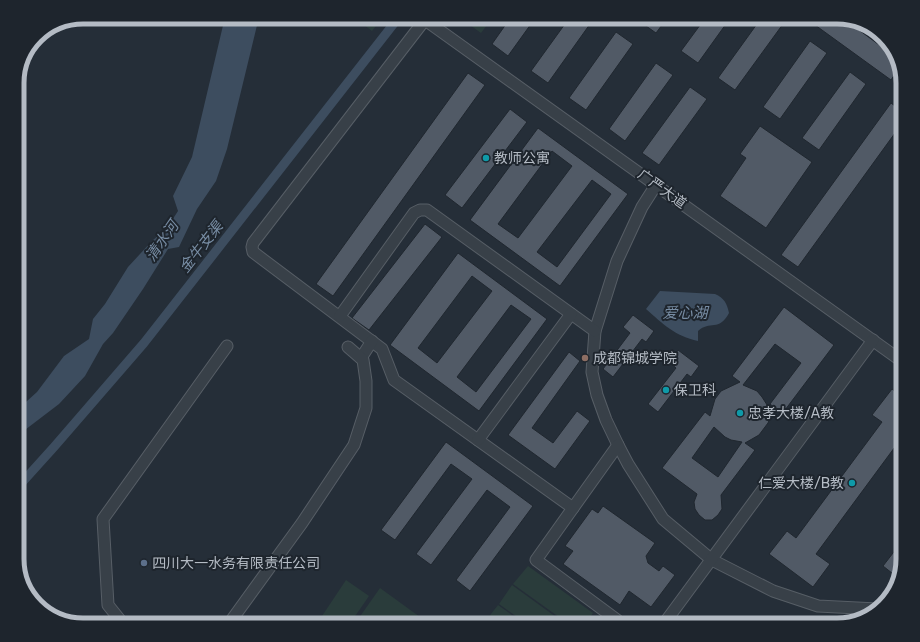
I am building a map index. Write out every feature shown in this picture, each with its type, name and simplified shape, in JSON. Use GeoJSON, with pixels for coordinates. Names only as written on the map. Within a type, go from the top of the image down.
{"type":"FeatureCollection","features":[{"type":"Feature","properties":{"kind":"street"},"geometry":{"type":"LineString","coordinates":[[419,24],[253,242],[253,252],[382,349],[394,380],[573,508]]}},
{"type":"Feature","properties":{"kind":"street","name":"广严大道"},"geometry":{"type":"LineString","coordinates":[[432,24],[896,357]]}},
{"type":"Feature","properties":{"kind":"street"},"geometry":{"type":"LineString","coordinates":[[656,185],[642,207],[617,261],[595,331],[592,372],[597,395],[606,420],[618,445],[628,464],[663,519],[712,560],[773,591],[818,606],[869,609]]}},
{"type":"Feature","properties":{"kind":"street"},"geometry":{"type":"LineString","coordinates":[[340,316],[414,213],[420,210],[427,210],[595,331]]}},
{"type":"Feature","properties":{"kind":"street"},"geometry":{"type":"LineString","coordinates":[[478,440],[570,314]]}},
{"type":"Feature","properties":{"kind":"street"},"geometry":{"type":"LineString","coordinates":[[668,618],[873,340]]}},
{"type":"Feature","properties":{"kind":"street"},"geometry":{"type":"LineString","coordinates":[[361,358],[372,341]]}},
{"type":"Feature","properties":{"kind":"street"},"geometry":{"type":"LineString","coordinates":[[118,618],[108,605],[103,519],[227,346]]}},
{"type":"Feature","properties":{"kind":"street"},"geometry":{"type":"LineString","coordinates":[[233,618],[302,523],[354,445],[366,408],[366,381],[363,360],[348,346]]}},
{"type":"Feature","properties":{"kind":"street"},"geometry":{"type":"LineString","coordinates":[[614,618],[536,560],[618,445]]}},
{"type":"Feature","properties":{"kind":"shaded area"},"geometry":{"type":"Polygon","coordinates":[[[363,24],[378,24],[372,31],[363,24]]]}},
{"type":"Feature","properties":{"kind":"shaded area"},"geometry":{"type":"Polygon","coordinates":[[[469,24],[488,24],[481,33],[469,24]]]}},
{"type":"Feature","properties":{"kind":"shaded area"},"geometry":{"type":"Polygon","coordinates":[[[528,566],[593,613],[590,618],[560,618],[513,584],[528,566]]]}},
{"type":"Feature","properties":{"kind":"shaded area"},"geometry":{"type":"Polygon","coordinates":[[[346,580],[369,596],[354,618],[321,618],[346,580]]]}},
{"type":"Feature","properties":{"kind":"shaded area"},"geometry":{"type":"Polygon","coordinates":[[[512,585],[557,618],[518,618],[499,604],[512,585]]]}},
{"type":"Feature","properties":{"kind":"shaded area"},"geometry":{"type":"Polygon","coordinates":[[[380,588],[421,618],[359,618],[380,588]]]}},
{"type":"Feature","properties":{"kind":"shaded area"},"geometry":{"type":"Polygon","coordinates":[[[498,605],[516,618],[488,618],[498,605]]]}},
{"type":"Feature","properties":{"kind":"water","name":"清水河"},"geometry":{"type":"Polygon","coordinates":[[[223,24],[257,24],[227,149],[216,181],[197,209],[179,247],[168,249],[113,333],[103,344],[85,376],[59,404],[24,431],[24,404],[37,392],[64,356],[89,339],[93,319],[105,304],[128,267],[152,241],[167,228],[178,211],[173,196],[192,157],[223,24]]]}},
{"type":"Feature","properties":{"kind":"water","name":"爱心湖"},"geometry":{"type":"Polygon","coordinates":[[[660,291],[715,294],[725,301],[729,313],[722,322],[706,326],[698,331],[698,341],[690,339],[670,329],[646,309],[660,291]]]}},
{"type":"Feature","properties":{"kind":"building"},"geometry":{"type":"Polygon","coordinates":[[[506,24],[531,24],[508,56],[492,44],[506,24]]]}},
{"type":"Feature","properties":{"kind":"building"},"geometry":{"type":"Polygon","coordinates":[[[565,24],[590,24],[548,83],[531,71],[565,24]]]}},
{"type":"Feature","properties":{"kind":"building"},"geometry":{"type":"Polygon","coordinates":[[[643,24],[663,24],[656,33],[643,24]]]}},
{"type":"Feature","properties":{"kind":"building"},"geometry":{"type":"Polygon","coordinates":[[[701,24],[726,24],[698,63],[681,51],[701,24]]]}},
{"type":"Feature","properties":{"kind":"building"},"geometry":{"type":"Polygon","coordinates":[[[757,24],[783,24],[735,90],[718,78],[757,24]]]}},
{"type":"Feature","properties":{"kind":"building"},"geometry":{"type":"Polygon","coordinates":[[[814,24],[837,24],[856,28],[886,50],[895,72],[891,80],[814,24]]]}},
{"type":"Feature","properties":{"kind":"building"},"geometry":{"type":"Polygon","coordinates":[[[616,32],[633,44],[586,110],[569,98],[616,32]]]}},
{"type":"Feature","properties":{"kind":"building"},"geometry":{"type":"Polygon","coordinates":[[[810,41],[827,53],[780,119],[763,107],[810,41]]]}},
{"type":"Feature","properties":{"kind":"building"},"geometry":{"type":"Polygon","coordinates":[[[656,63],[673,75],[625,141],[609,129],[656,63]]]}},
{"type":"Feature","properties":{"kind":"building"},"geometry":{"type":"Polygon","coordinates":[[[850,72],[866,84],[819,150],[802,138],[850,72]]]}},
{"type":"Feature","properties":{"kind":"building"},"geometry":{"type":"Polygon","coordinates":[[[468,73],[485,85],[333,296],[316,284],[468,73]]]}},
{"type":"Feature","properties":{"kind":"building"},"geometry":{"type":"Polygon","coordinates":[[[690,87],[707,99],[659,165],[642,153],[690,87]]]}},
{"type":"Feature","properties":{"kind":"building"},"geometry":{"type":"Polygon","coordinates":[[[891,103],[896,107],[896,132],[798,267],[781,255],[891,103]]]}},
{"type":"Feature","properties":{"kind":"building","name":"教师公寓"},"geometry":{"type":"Polygon","coordinates":[[[510,109],[527,122],[462,208],[445,195],[510,109]]]}},
{"type":"Feature","properties":{"kind":"building"},"geometry":{"type":"Polygon","coordinates":[[[760,126],[812,162],[766,228],[720,196],[746,158],[740,154],[760,126]]]}},
{"type":"Feature","properties":{"kind":"building"},"geometry":{"type":"Polygon","coordinates":[[[538,128],[628,194],[560,286],[470,220],[538,128]],[[552,151],[498,224],[518,238],[572,166],[552,151]],[[592,180],[537,252],[557,267],[611,194],[592,180]]]}},
{"type":"Feature","properties":{"kind":"building"},"geometry":{"type":"Polygon","coordinates":[[[425,224],[442,237],[369,330],[352,318],[425,224]]]}},
{"type":"Feature","properties":{"kind":"building"},"geometry":{"type":"Polygon","coordinates":[[[458,253],[547,319],[479,411],[390,345],[458,253]],[[472,276],[418,348],[437,363],[492,291],[472,276]],[[511,305],[457,377],[476,392],[531,319],[511,305]]]}},
{"type":"Feature","properties":{"kind":"building","name":"忠孝大楼/A教"},"geometry":{"type":"Polygon","coordinates":[[[784,307],[834,345],[782,414],[770,404],[801,363],[775,344],[743,385],[757,391],[762,397],[769,408],[770,418],[759,435],[745,443],[755,450],[721,495],[722,509],[712,520],[705,520],[695,509],[694,502],[697,494],[662,468],[705,412],[710,416],[715,399],[721,391],[740,382],[732,376],[784,307]],[[714,427],[692,458],[718,477],[742,442],[725,437],[714,427]]]}},
{"type":"Feature","properties":{"kind":"building"},"geometry":{"type":"Polygon","coordinates":[[[633,315],[654,331],[646,342],[642,339],[613,377],[603,369],[630,333],[623,327],[633,315]]]}},
{"type":"Feature","properties":{"kind":"building","name":"保卫科"},"geometry":{"type":"Polygon","coordinates":[[[678,350],[699,366],[691,377],[687,374],[658,412],[648,404],[676,368],[669,362],[678,350]]]}},
{"type":"Feature","properties":{"kind":"building"},"geometry":{"type":"Polygon","coordinates":[[[569,352],[580,361],[532,428],[553,443],[577,411],[590,421],[555,469],[508,435],[569,352]]]}},
{"type":"Feature","properties":{"kind":"building","name":"仁爱大楼/B教"},"geometry":{"type":"Polygon","coordinates":[[[892,389],[896,392],[896,445],[816,554],[830,564],[813,587],[769,554],[787,531],[796,538],[882,422],[872,415],[892,389]]]}},
{"type":"Feature","properties":{"kind":"building"},"geometry":{"type":"Polygon","coordinates":[[[446,442],[533,506],[470,591],[456,580],[510,507],[487,490],[431,565],[416,554],[472,479],[451,464],[395,540],[381,530],[446,442]]]}},
{"type":"Feature","properties":{"kind":"building"},"geometry":{"type":"Polygon","coordinates":[[[603,506],[655,543],[646,556],[648,563],[659,571],[663,566],[675,575],[651,607],[629,591],[620,605],[563,564],[573,551],[565,546],[592,509],[598,513],[603,506]]]}},
{"type":"Feature","properties":{"kind":"building"},"geometry":{"type":"Polygon","coordinates":[[[896,549],[894,574],[883,566],[896,549]]]}},
{"type":"Feature","properties":{"kind":"waterway","name":"金牛支渠"},"geometry":{"type":"LineString","coordinates":[[24,480],[144,343],[394,24]]}},
{"type":"Feature","properties":{"kind":"place","name":"教师公寓"},"geometry":{"type":"Point","coordinates":[486,158]}},
{"type":"Feature","properties":{"kind":"place","name":"成都锦城学院"},"geometry":{"type":"Point","coordinates":[585,358]}},
{"type":"Feature","properties":{"kind":"place","name":"保卫科"},"geometry":{"type":"Point","coordinates":[666,390]}},
{"type":"Feature","properties":{"kind":"place","name":"忠孝大楼/A教"},"geometry":{"type":"Point","coordinates":[740,413]}},
{"type":"Feature","properties":{"kind":"place","name":"仁爱大楼/B教"},"geometry":{"type":"Point","coordinates":[852,483]}},
{"type":"Feature","properties":{"kind":"place","name":"四川大一水务有限责任公司"},"geometry":{"type":"Point","coordinates":[144,563]}}]}
